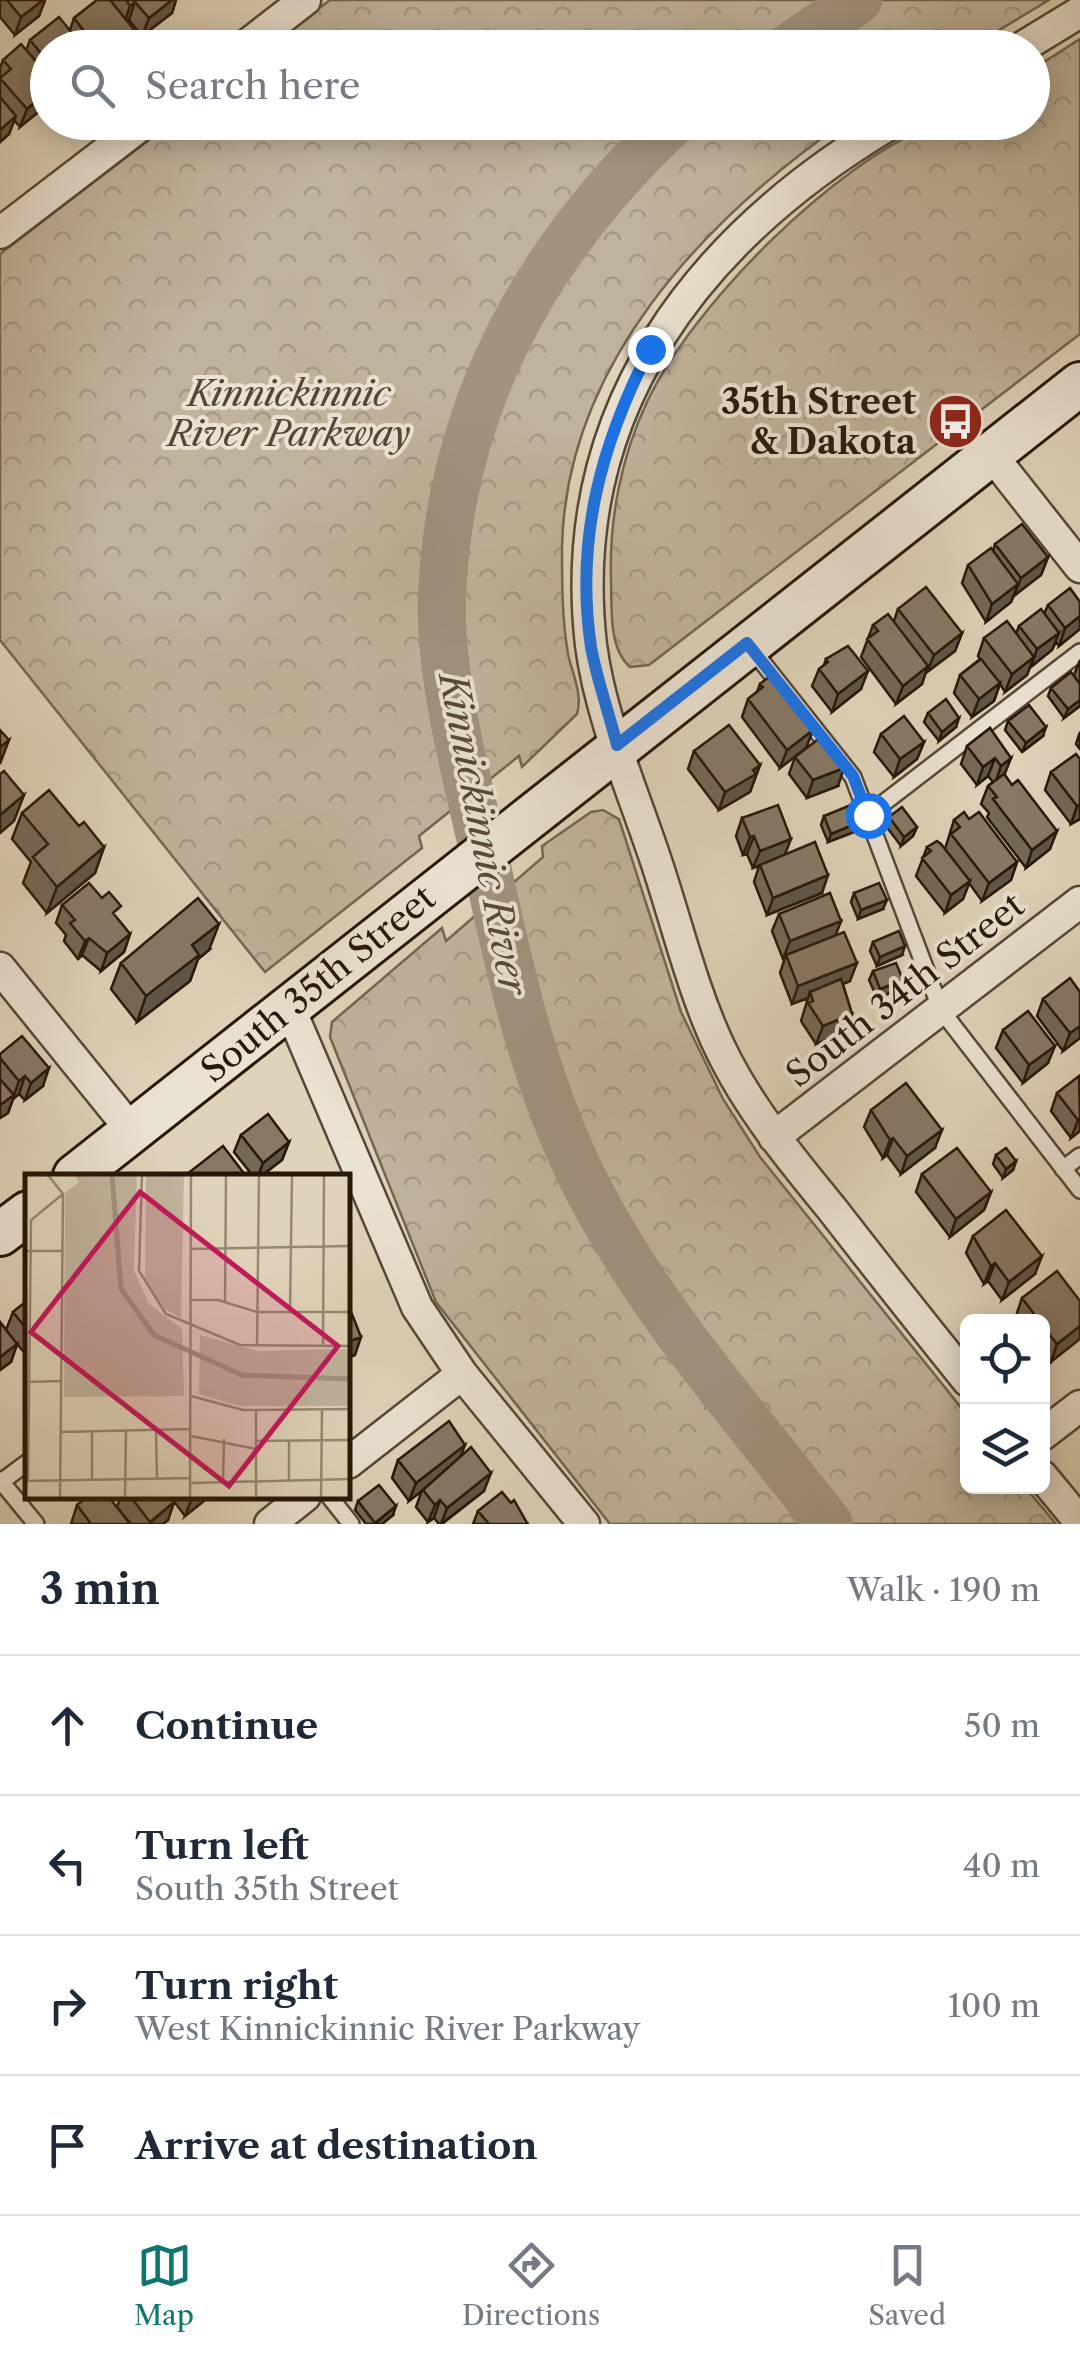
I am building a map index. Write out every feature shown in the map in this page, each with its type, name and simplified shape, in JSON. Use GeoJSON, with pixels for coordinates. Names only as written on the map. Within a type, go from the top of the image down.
{"type":"FeatureCollection","features":[{"type":"Feature","properties":{"kind":"main road","name":"South 35th Street"},"geometry":{"type":"LineString","coordinates":[[104,1158],[617,745],[1080,384]]}},
{"type":"Feature","properties":{"kind":"main road"},"geometry":{"type":"LineString","coordinates":[[0,1234],[25,1215]]}},
{"type":"Feature","properties":{"kind":"street"},"geometry":{"type":"LineString","coordinates":[[266,30],[305,0]]}},
{"type":"Feature","properties":{"kind":"street"},"geometry":{"type":"LineString","coordinates":[[1050,30],[1080,12]]}},
{"type":"Feature","properties":{"kind":"street"},"geometry":{"type":"LineString","coordinates":[[0,234],[122,140]]}},
{"type":"Feature","properties":{"kind":"street"},"geometry":{"type":"LineString","coordinates":[[867,140],[809,178],[761,219],[695,288],[650,349],[616,414],[593,492],[588,579],[592,647],[617,745],[719,1047],[774,1137],[960,1371]]}},
{"type":"Feature","properties":{"kind":"street"},"geometry":{"type":"LineString","coordinates":[[990,454],[1080,567]]}},
{"type":"Feature","properties":{"kind":"street","name":"South 34th Street"},"geometry":{"type":"LineString","coordinates":[[774,1137],[1080,902]]}},
{"type":"Feature","properties":{"kind":"street"},"geometry":{"type":"LineString","coordinates":[[0,968],[104,1158]]}},
{"type":"Feature","properties":{"kind":"street"},"geometry":{"type":"LineString","coordinates":[[290,1009],[418,1307],[462,1374],[584,1524]]}},
{"type":"Feature","properties":{"kind":"street"},"geometry":{"type":"LineString","coordinates":[[350,1462],[462,1374]]}},
{"type":"Feature","properties":{"kind":"street"},"geometry":{"type":"LineString","coordinates":[[1050,1429],[1080,1406]]}},
{"type":"Feature","properties":{"kind":"street"},"geometry":{"type":"LineString","coordinates":[[1050,1486],[1080,1522]]}},
{"type":"Feature","properties":{"kind":"lane"},"geometry":{"type":"LineString","coordinates":[[747,643],[853,776],[941,1010],[1080,1190]]}},
{"type":"Feature","properties":{"kind":"lane"},"geometry":{"type":"LineString","coordinates":[[868,815],[1080,652]]}},
{"type":"Feature","properties":{"kind":"lane"},"geometry":{"type":"LineString","coordinates":[[1063,1169],[1080,1156]]}},
{"type":"Feature","properties":{"kind":"lane"},"geometry":{"type":"LineString","coordinates":[[25,1464],[1,1481],[36,1524]]}},
{"type":"Feature","properties":{"kind":"lane"},"geometry":{"type":"LineString","coordinates":[[331,1499],[351,1524]]}},
{"type":"Feature","properties":{"kind":"green space"},"geometry":{"type":"Polygon","coordinates":[[[330,0],[1049,0],[999,30],[290,30],[330,0]]]}},
{"type":"Feature","properties":{"kind":"green space"},"geometry":{"type":"Polygon","coordinates":[[[1080,39],[1080,334],[649,665],[630,667],[615,638],[612,535],[618,489],[630,445],[668,364],[731,282],[770,242],[811,204],[895,143],[1050,140],[1050,58],[1080,39]]]}},
{"type":"Feature","properties":{"kind":"green space","name":"Kinnickinnic River Parkway"},"geometry":{"type":"Polygon","coordinates":[[[149,140],[820,140],[740,205],[693,253],[651,304],[615,359],[588,418],[569,481],[562,547],[565,628],[578,691],[577,714],[522,767],[519,756],[419,836],[422,848],[265,972],[0,640],[0,254],[149,140]]]}},
{"type":"Feature","properties":{"kind":"green space"},"geometry":{"type":"Polygon","coordinates":[[[603,810],[619,819],[681,1012],[723,1099],[760,1157],[960,1406],[960,1494],[1031,1494],[1056,1524],[610,1524],[436,1302],[330,1037],[332,1022],[442,928],[446,941],[543,857],[542,846],[591,812],[603,810]]]}},
{"type":"Feature","properties":{"kind":"building"},"geometry":{"type":"Polygon","coordinates":[[[7,0],[43,0],[21,17],[7,0]]]}},
{"type":"Feature","properties":{"kind":"building"},"geometry":{"type":"Polygon","coordinates":[[[97,0],[110,0],[134,30],[83,30],[74,18],[97,0]]]}},
{"type":"Feature","properties":{"kind":"building"},"geometry":{"type":"Polygon","coordinates":[[[126,0],[172,0],[149,18],[135,2],[130,6],[126,0]]]}},
{"type":"Feature","properties":{"kind":"building"},"geometry":{"type":"Polygon","coordinates":[[[59,17],[69,30],[43,30],[59,17]]]}},
{"type":"Feature","properties":{"kind":"building"},"geometry":{"type":"Polygon","coordinates":[[[21,44],[30,54],[27,109],[0,78],[11,69],[3,60],[21,44]]]}},
{"type":"Feature","properties":{"kind":"building"},"geometry":{"type":"Polygon","coordinates":[[[0,97],[16,116],[0,130],[0,97]]]}},
{"type":"Feature","properties":{"kind":"building"},"geometry":{"type":"Polygon","coordinates":[[[1022,524],[1048,557],[1021,578],[995,544],[1022,524]]]}},
{"type":"Feature","properties":{"kind":"building"},"geometry":{"type":"Polygon","coordinates":[[[991,548],[1018,584],[992,604],[968,565],[991,548]]]}},
{"type":"Feature","properties":{"kind":"building"},"geometry":{"type":"Polygon","coordinates":[[[926,587],[962,633],[934,655],[898,609],[926,587]]]}},
{"type":"Feature","properties":{"kind":"building"},"geometry":{"type":"Polygon","coordinates":[[[1070,588],[1080,602],[1080,616],[1065,628],[1048,605],[1070,588]]]}},
{"type":"Feature","properties":{"kind":"building"},"geometry":{"type":"Polygon","coordinates":[[[1041,609],[1059,633],[1037,649],[1019,626],[1041,609]]]}},
{"type":"Feature","properties":{"kind":"building"},"geometry":{"type":"Polygon","coordinates":[[[888,614],[928,666],[903,686],[867,639],[878,631],[873,625],[888,614]]]}},
{"type":"Feature","properties":{"kind":"building"},"geometry":{"type":"Polygon","coordinates":[[[1007,621],[1034,657],[1012,674],[984,638],[1007,621]]]}},
{"type":"Feature","properties":{"kind":"building"},"geometry":{"type":"Polygon","coordinates":[[[848,646],[868,671],[838,694],[819,669],[828,662],[826,659],[848,646]]]}},
{"type":"Feature","properties":{"kind":"building"},"geometry":{"type":"Polygon","coordinates":[[[981,659],[1000,683],[979,699],[960,675],[981,659]]]}},
{"type":"Feature","properties":{"kind":"building"},"geometry":{"type":"Polygon","coordinates":[[[1071,672],[1080,684],[1080,700],[1068,709],[1051,688],[1071,672]]]}},
{"type":"Feature","properties":{"kind":"building"},"geometry":{"type":"Polygon","coordinates":[[[771,675],[813,730],[787,750],[748,699],[771,675]]]}},
{"type":"Feature","properties":{"kind":"building"},"geometry":{"type":"Polygon","coordinates":[[[946,699],[959,718],[942,732],[928,713],[946,699]]]}},
{"type":"Feature","properties":{"kind":"building"},"geometry":{"type":"Polygon","coordinates":[[[1029,705],[1046,727],[1026,743],[1008,721],[1029,705]]]}},
{"type":"Feature","properties":{"kind":"building"},"geometry":{"type":"Polygon","coordinates":[[[904,716],[924,742],[900,759],[881,734],[904,716]]]}},
{"type":"Feature","properties":{"kind":"building"},"geometry":{"type":"Polygon","coordinates":[[[729,725],[760,765],[753,770],[756,774],[725,792],[694,751],[729,725]]]}},
{"type":"Feature","properties":{"kind":"building"},"geometry":{"type":"Polygon","coordinates":[[[990,728],[1011,758],[1001,766],[995,758],[983,767],[967,746],[990,728]]]}},
{"type":"Feature","properties":{"kind":"building"},"geometry":{"type":"Polygon","coordinates":[[[0,730],[9,740],[0,747],[0,730]]]}},
{"type":"Feature","properties":{"kind":"building"},"geometry":{"type":"Polygon","coordinates":[[[821,737],[844,768],[813,780],[795,757],[821,737]]]}},
{"type":"Feature","properties":{"kind":"building"},"geometry":{"type":"Polygon","coordinates":[[[1076,754],[1080,759],[1077,806],[1051,772],[1076,754]]]}},
{"type":"Feature","properties":{"kind":"building"},"geometry":{"type":"Polygon","coordinates":[[[4,771],[24,795],[0,815],[0,774],[4,771]]]}},
{"type":"Feature","properties":{"kind":"building"},"geometry":{"type":"Polygon","coordinates":[[[1004,774],[1012,785],[1018,780],[1057,831],[1032,850],[993,799],[997,797],[988,786],[1004,774]]]}},
{"type":"Feature","properties":{"kind":"building"},"geometry":{"type":"Polygon","coordinates":[[[49,790],[79,826],[84,822],[104,847],[57,887],[33,857],[48,844],[22,813],[49,790]]]}},
{"type":"Feature","properties":{"kind":"building"},"geometry":{"type":"Polygon","coordinates":[[[778,805],[791,839],[760,851],[742,818],[778,805]]]}},
{"type":"Feature","properties":{"kind":"building"},"geometry":{"type":"Polygon","coordinates":[[[851,805],[857,823],[831,834],[824,816],[851,805]]]}},
{"type":"Feature","properties":{"kind":"building"},"geometry":{"type":"Polygon","coordinates":[[[902,807],[917,827],[904,837],[889,817],[902,807]]]}},
{"type":"Feature","properties":{"kind":"building"},"geometry":{"type":"Polygon","coordinates":[[[964,812],[969,819],[979,812],[1017,862],[989,883],[951,834],[960,827],[954,820],[964,812]]]}},
{"type":"Feature","properties":{"kind":"building"},"geometry":{"type":"Polygon","coordinates":[[[937,841],[970,881],[951,895],[922,858],[931,851],[927,847],[937,841]]]}},
{"type":"Feature","properties":{"kind":"building"},"geometry":{"type":"Polygon","coordinates":[[[815,842],[828,875],[773,898],[760,865],[815,842]]]}},
{"type":"Feature","properties":{"kind":"building"},"geometry":{"type":"Polygon","coordinates":[[[89,883],[102,898],[109,892],[121,906],[113,913],[130,934],[107,953],[89,938],[85,941],[62,905],[89,883]]]}},
{"type":"Feature","properties":{"kind":"building"},"geometry":{"type":"Polygon","coordinates":[[[879,883],[887,900],[861,910],[854,893],[879,883]]]}},
{"type":"Feature","properties":{"kind":"building"},"geometry":{"type":"Polygon","coordinates":[[[830,893],[841,921],[790,941],[779,914],[830,893]]]}},
{"type":"Feature","properties":{"kind":"building"},"geometry":{"type":"Polygon","coordinates":[[[198,898],[219,924],[192,945],[199,955],[146,996],[121,963],[198,898]]]}},
{"type":"Feature","properties":{"kind":"building"},"geometry":{"type":"Polygon","coordinates":[[[899,931],[905,946],[880,957],[873,942],[899,931]]]}},
{"type":"Feature","properties":{"kind":"building"},"geometry":{"type":"Polygon","coordinates":[[[844,932],[857,963],[798,986],[786,955],[844,932]]]}},
{"type":"Feature","properties":{"kind":"building"},"geometry":{"type":"Polygon","coordinates":[[[896,963],[903,980],[880,989],[873,971],[896,963]]]}},
{"type":"Feature","properties":{"kind":"building"},"geometry":{"type":"Polygon","coordinates":[[[1070,978],[1080,992],[1080,1026],[1070,1033],[1043,999],[1070,978]]]}},
{"type":"Feature","properties":{"kind":"building"},"geometry":{"type":"Polygon","coordinates":[[[841,979],[852,1014],[823,1026],[808,1003],[813,1001],[810,992],[841,979]]]}},
{"type":"Feature","properties":{"kind":"building"},"geometry":{"type":"Polygon","coordinates":[[[1028,1011],[1055,1046],[1029,1065],[1003,1030],[1028,1011]]]}},
{"type":"Feature","properties":{"kind":"building"},"geometry":{"type":"Polygon","coordinates":[[[22,1036],[49,1068],[31,1083],[25,1076],[19,1081],[0,1058],[22,1036]]]}},
{"type":"Feature","properties":{"kind":"building"},"geometry":{"type":"Polygon","coordinates":[[[1079,1076],[1080,1118],[1078,1120],[1057,1093],[1079,1076]]]}},
{"type":"Feature","properties":{"kind":"building"},"geometry":{"type":"Polygon","coordinates":[[[0,1079],[14,1095],[0,1105],[0,1079]]]}},
{"type":"Feature","properties":{"kind":"building"},"geometry":{"type":"Polygon","coordinates":[[[906,1083],[942,1130],[907,1156],[893,1138],[890,1140],[871,1110],[906,1083]]]}},
{"type":"Feature","properties":{"kind":"building"},"geometry":{"type":"Polygon","coordinates":[[[268,1114],[289,1142],[263,1163],[241,1135],[268,1114]]]}},
{"type":"Feature","properties":{"kind":"building"},"geometry":{"type":"Polygon","coordinates":[[[223,1146],[244,1174],[187,1174],[223,1146]]]}},
{"type":"Feature","properties":{"kind":"building"},"geometry":{"type":"Polygon","coordinates":[[[957,1148],[991,1192],[956,1219],[922,1174],[957,1148]]]}},
{"type":"Feature","properties":{"kind":"building"},"geometry":{"type":"Polygon","coordinates":[[[1006,1148],[1016,1161],[1006,1169],[996,1155],[1006,1148]]]}},
{"type":"Feature","properties":{"kind":"building"},"geometry":{"type":"Polygon","coordinates":[[[1006,1210],[1042,1256],[1009,1282],[995,1263],[991,1266],[973,1236],[1006,1210]]]}},
{"type":"Feature","properties":{"kind":"building"},"geometry":{"type":"Polygon","coordinates":[[[1057,1271],[1080,1301],[1080,1326],[1057,1344],[1050,1335],[1050,1314],[1034,1314],[1022,1298],[1057,1271]]]}},
{"type":"Feature","properties":{"kind":"building"},"geometry":{"type":"Polygon","coordinates":[[[25,1302],[25,1327],[13,1312],[25,1302]]]}},
{"type":"Feature","properties":{"kind":"building"},"geometry":{"type":"Polygon","coordinates":[[[350,1309],[361,1337],[350,1341],[350,1309]]]}},
{"type":"Feature","properties":{"kind":"building"},"geometry":{"type":"Polygon","coordinates":[[[0,1322],[17,1344],[0,1357],[0,1322]]]}},
{"type":"Feature","properties":{"kind":"building"},"geometry":{"type":"Polygon","coordinates":[[[449,1421],[465,1445],[416,1483],[398,1460],[449,1421]]]}},
{"type":"Feature","properties":{"kind":"building"},"geometry":{"type":"Polygon","coordinates":[[[471,1447],[491,1473],[447,1508],[440,1500],[435,1505],[423,1490],[471,1447]]]}},
{"type":"Feature","properties":{"kind":"building"},"geometry":{"type":"Polygon","coordinates":[[[379,1485],[396,1506],[375,1523],[358,1501],[379,1485]]]}},
{"type":"Feature","properties":{"kind":"building"},"geometry":{"type":"Polygon","coordinates":[[[502,1492],[511,1503],[514,1500],[527,1523],[489,1524],[478,1511],[502,1492]]]}},
{"type":"Feature","properties":{"kind":"building"},"geometry":{"type":"Polygon","coordinates":[[[84,1499],[110,1499],[130,1524],[91,1524],[77,1505],[84,1499]]]}},
{"type":"Feature","properties":{"kind":"building"},"geometry":{"type":"Polygon","coordinates":[[[132,1499],[172,1499],[174,1502],[150,1522],[132,1499]]]}},
{"type":"Feature","properties":{"kind":"waterway","name":"Kinnickinnic River"},"geometry":{"type":"LineString","coordinates":[[814,30],[858,0]]}},
{"type":"Feature","properties":{"kind":"waterway","name":"Kinnickinnic River"},"geometry":{"type":"LineString","coordinates":[[655,140],[580,224],[542,279],[509,337],[482,398],[462,461],[448,528],[442,598],[445,661],[463,765],[513,980],[562,1134],[604,1219],[632,1265],[728,1397],[829,1524]]}},
{"type":"Feature","properties":{"kind":"place","name":"35th Street & Dakota"},"geometry":{"type":"Point","coordinates":[955,422]}},
{"type":"Feature","properties":{"kind":"route"},"geometry":{"type":"LineString","coordinates":[[650,349],[616,414],[593,492],[588,579],[592,647],[617,745],[747,643],[853,776],[868,815]]}}]}
